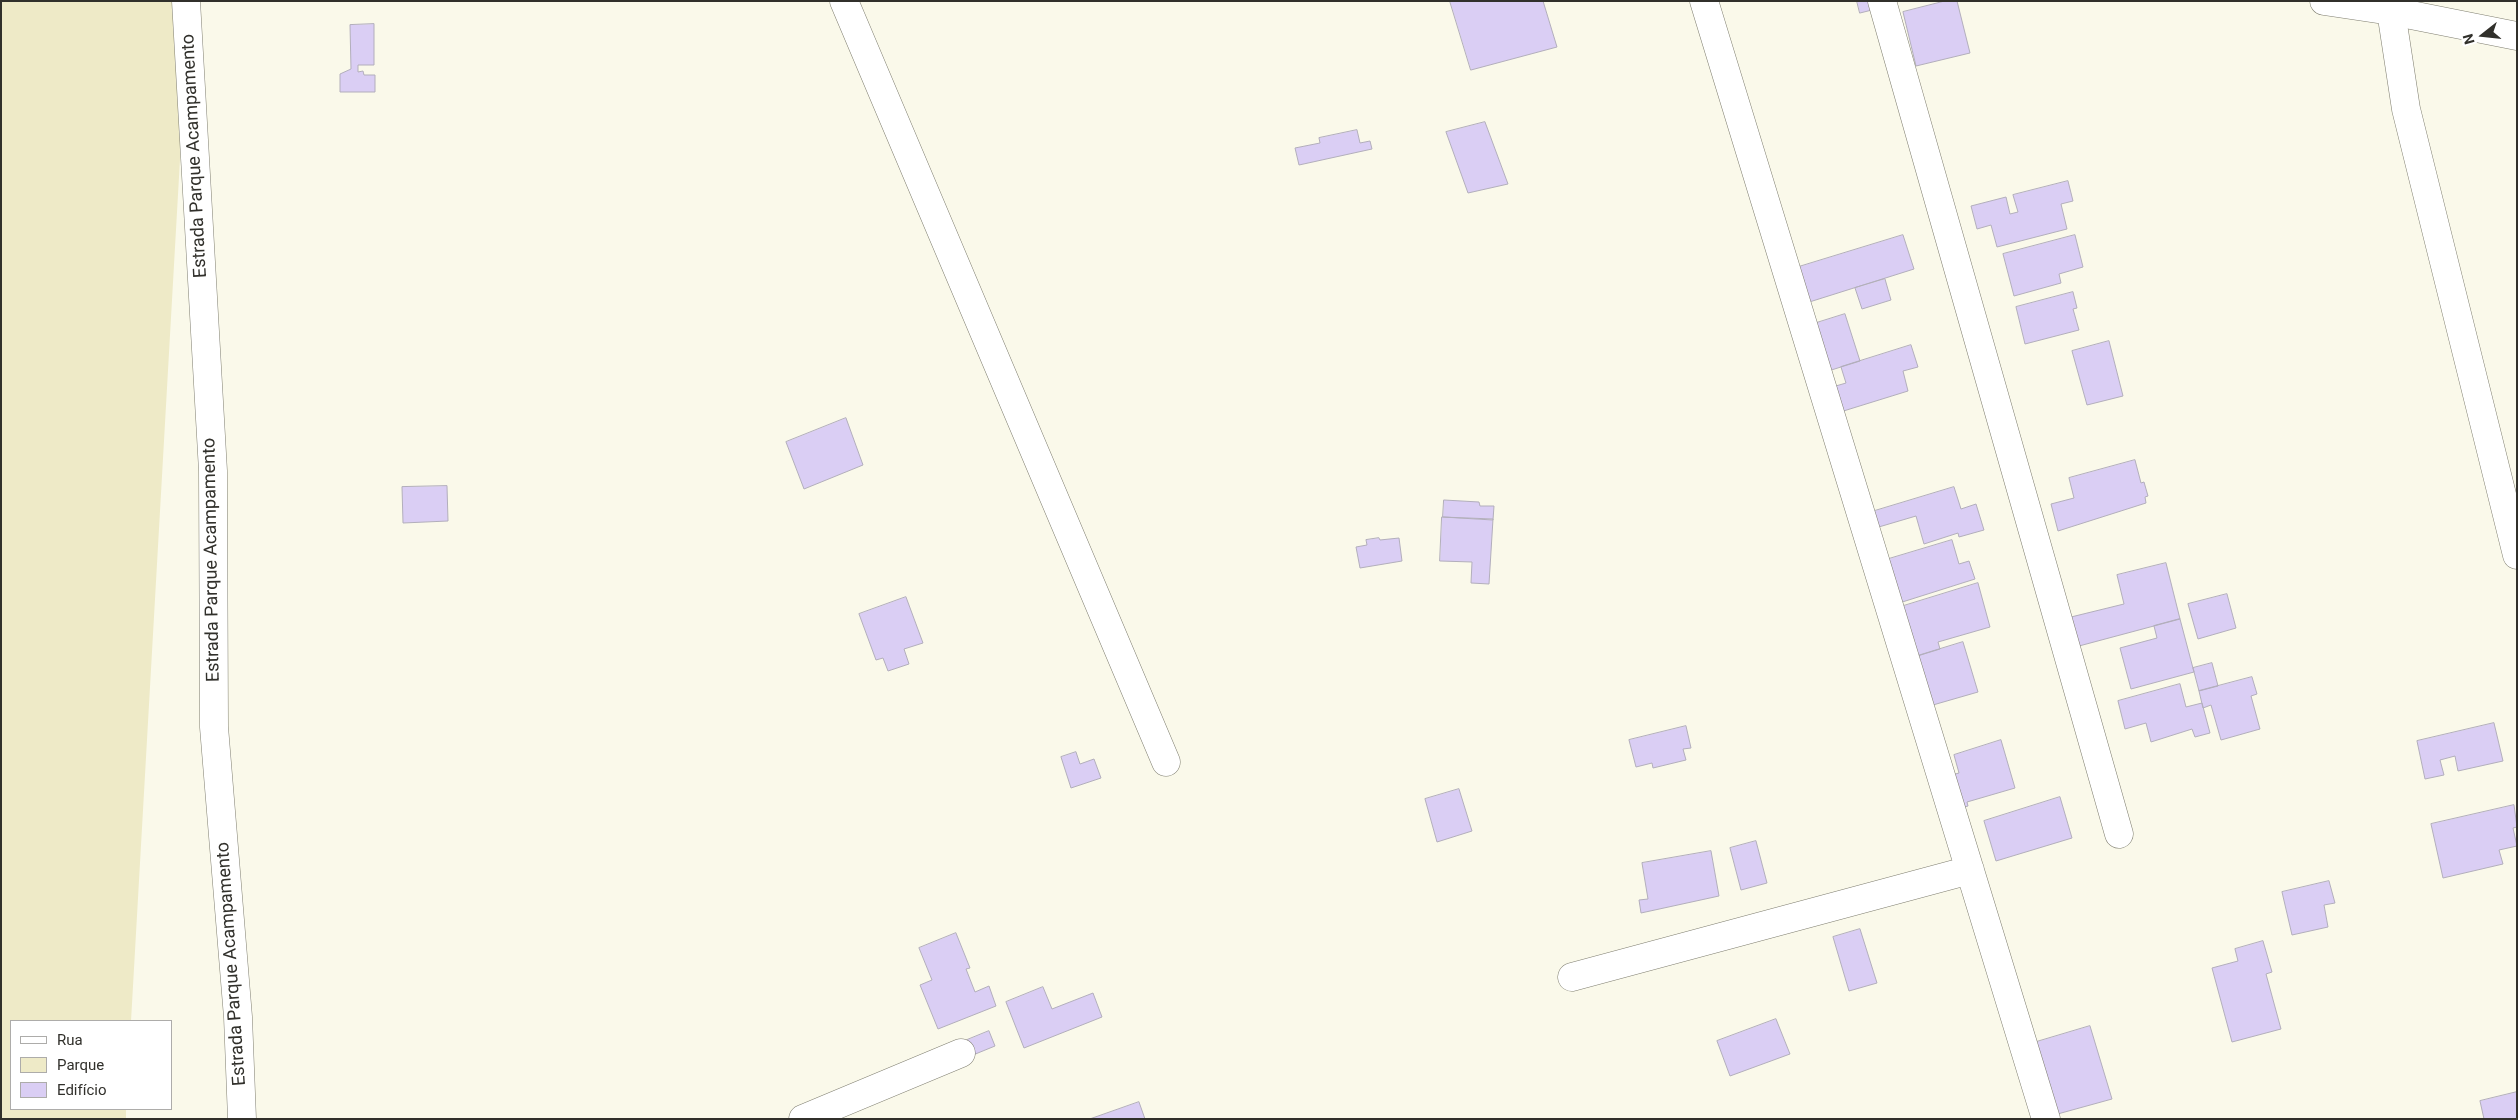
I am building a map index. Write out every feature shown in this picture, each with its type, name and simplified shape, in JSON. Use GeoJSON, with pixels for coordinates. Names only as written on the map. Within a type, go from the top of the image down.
{"type":"FeatureCollection","features":[{"type":"Feature","properties":{"kind":"street","name":"Estrada Parque Acampamento"},"geometry":{"type":"LineString","coordinates":[[186,1],[213,471],[214,727],[238,1017],[242,1119]]}},
{"type":"Feature","properties":{"kind":"street"},"geometry":{"type":"LineString","coordinates":[[844,1],[1166,762]]}},
{"type":"Feature","properties":{"kind":"street"},"geometry":{"type":"LineString","coordinates":[[1704,1],[2046,1119]]}},
{"type":"Feature","properties":{"kind":"street"},"geometry":{"type":"LineString","coordinates":[[1882,1],[2119,834]]}},
{"type":"Feature","properties":{"kind":"street"},"geometry":{"type":"LineString","coordinates":[[2324,1],[2391,6],[2517,36]]}},
{"type":"Feature","properties":{"kind":"street"},"geometry":{"type":"LineString","coordinates":[[2391,6],[2406,109],[2517,554]]}},
{"type":"Feature","properties":{"kind":"street"},"geometry":{"type":"LineString","coordinates":[[1572,977],[1970,870]]}},
{"type":"Feature","properties":{"kind":"street"},"geometry":{"type":"LineString","coordinates":[[804,1119],[961,1053]]}},
{"type":"Feature","properties":{"kind":"green space"},"geometry":{"type":"Polygon","coordinates":[[[1,1],[189,1],[131,1020],[10,1020],[10,1110],[126,1110],[126,1119],[1,1119],[1,1]]]}},
{"type":"Feature","properties":{"kind":"building"},"geometry":{"type":"Polygon","coordinates":[[[1450,1],[1543,1],[1557,47],[1471,70],[1450,1]]]}},
{"type":"Feature","properties":{"kind":"building"},"geometry":{"type":"Polygon","coordinates":[[[1857,1],[1877,1],[1880,8],[1860,13],[1857,1]]]}},
{"type":"Feature","properties":{"kind":"building"},"geometry":{"type":"Polygon","coordinates":[[[1945,1],[1957,1],[1970,53],[1916,66],[1903,12],[1945,1]]]}},
{"type":"Feature","properties":{"kind":"building"},"geometry":{"type":"Polygon","coordinates":[[[374,24],[374,65],[358,65],[358,72],[363,71],[364,75],[375,75],[375,92],[340,92],[340,74],[351,69],[350,25],[374,24]]]}},
{"type":"Feature","properties":{"kind":"building"},"geometry":{"type":"Polygon","coordinates":[[[1485,122],[1508,184],[1468,193],[1446,132],[1485,122]]]}},
{"type":"Feature","properties":{"kind":"building"},"geometry":{"type":"Polygon","coordinates":[[[1357,130],[1360,143],[1370,141],[1372,149],[1299,165],[1295,148],[1320,143],[1319,138],[1357,130]]]}},
{"type":"Feature","properties":{"kind":"building"},"geometry":{"type":"Polygon","coordinates":[[[2068,181],[2073,201],[2061,204],[2067,229],[1997,247],[1991,225],[1977,229],[1971,206],[2006,197],[2010,214],[2018,212],[2013,195],[2068,181]]]}},
{"type":"Feature","properties":{"kind":"building"},"geometry":{"type":"Polygon","coordinates":[[[1903,235],[1914,269],[1803,304],[1792,269],[1903,235]]]}},
{"type":"Feature","properties":{"kind":"building"},"geometry":{"type":"Polygon","coordinates":[[[2075,235],[2083,267],[2059,274],[2061,283],[2014,296],[2003,254],[2075,235]]]}},
{"type":"Feature","properties":{"kind":"building"},"geometry":{"type":"Polygon","coordinates":[[[1885,279],[1891,300],[1862,309],[1855,288],[1885,279]]]}},
{"type":"Feature","properties":{"kind":"building"},"geometry":{"type":"Polygon","coordinates":[[[2073,292],[2077,308],[2073,309],[2079,330],[2025,344],[2016,307],[2073,292]]]}},
{"type":"Feature","properties":{"kind":"building"},"geometry":{"type":"Polygon","coordinates":[[[1845,314],[1860,361],[1825,372],[1810,325],[1845,314]]]}},
{"type":"Feature","properties":{"kind":"building"},"geometry":{"type":"Polygon","coordinates":[[[2109,341],[2123,396],[2087,405],[2072,351],[2109,341]]]}},
{"type":"Feature","properties":{"kind":"building"},"geometry":{"type":"Polygon","coordinates":[[[1911,345],[1918,367],[1903,371],[1908,391],[1837,413],[1829,388],[1846,383],[1841,367],[1911,345]]]}},
{"type":"Feature","properties":{"kind":"building"},"geometry":{"type":"Polygon","coordinates":[[[846,418],[863,465],[804,489],[786,442],[846,418]]]}},
{"type":"Feature","properties":{"kind":"building"},"geometry":{"type":"Polygon","coordinates":[[[2135,460],[2141,483],[2144,482],[2148,496],[2145,497],[2146,503],[2058,531],[2051,504],[2074,498],[2069,478],[2135,460]]]}},
{"type":"Feature","properties":{"kind":"building"},"geometry":{"type":"Polygon","coordinates":[[[447,486],[448,521],[403,523],[402,487],[447,486]]]}},
{"type":"Feature","properties":{"kind":"building"},"geometry":{"type":"Polygon","coordinates":[[[1954,487],[1961,509],[1976,504],[1984,530],[1959,537],[1958,533],[1924,544],[1916,516],[1872,529],[1868,513],[1954,487]]]}},
{"type":"Feature","properties":{"kind":"building"},"geometry":{"type":"Polygon","coordinates":[[[1444,500],[1479,502],[1480,506],[1494,506],[1493,520],[1443,517],[1444,500]]]}},
{"type":"Feature","properties":{"kind":"building"},"geometry":{"type":"Polygon","coordinates":[[[1442,517],[1493,519],[1489,584],[1471,583],[1472,562],[1440,561],[1442,517]]]}},
{"type":"Feature","properties":{"kind":"building"},"geometry":{"type":"Polygon","coordinates":[[[1379,538],[1380,540],[1399,538],[1402,561],[1360,568],[1356,547],[1367,545],[1366,540],[1379,538]]]}},
{"type":"Feature","properties":{"kind":"building"},"geometry":{"type":"Polygon","coordinates":[[[1952,540],[1959,564],[1969,561],[1975,579],[1896,604],[1882,561],[1952,540]]]}},
{"type":"Feature","properties":{"kind":"building"},"geometry":{"type":"Polygon","coordinates":[[[2166,563],[2180,619],[2079,646],[2071,617],[2124,604],[2117,575],[2166,563]]]}},
{"type":"Feature","properties":{"kind":"building"},"geometry":{"type":"Polygon","coordinates":[[[1978,583],[1990,627],[1938,642],[1940,649],[1911,658],[1897,608],[1978,583]]]}},
{"type":"Feature","properties":{"kind":"building"},"geometry":{"type":"Polygon","coordinates":[[[2227,594],[2236,628],[2198,639],[2188,604],[2227,594]]]}},
{"type":"Feature","properties":{"kind":"building"},"geometry":{"type":"Polygon","coordinates":[[[906,597],[923,643],[904,649],[909,664],[888,671],[883,658],[876,660],[859,614],[906,597]]]}},
{"type":"Feature","properties":{"kind":"building"},"geometry":{"type":"Polygon","coordinates":[[[2180,619],[2194,672],[2131,689],[2120,648],[2157,638],[2154,626],[2180,619]]]}},
{"type":"Feature","properties":{"kind":"building"},"geometry":{"type":"Polygon","coordinates":[[[1963,642],[1978,692],[1926,707],[1911,658],[1963,642]]]}},
{"type":"Feature","properties":{"kind":"building"},"geometry":{"type":"Polygon","coordinates":[[[2212,663],[2218,686],[2199,691],[2193,668],[2212,663]]]}},
{"type":"Feature","properties":{"kind":"building"},"geometry":{"type":"Polygon","coordinates":[[[2252,677],[2257,694],[2251,696],[2260,729],[2221,740],[2211,705],[2203,708],[2199,691],[2252,677]]]}},
{"type":"Feature","properties":{"kind":"building"},"geometry":{"type":"Polygon","coordinates":[[[2180,684],[2186,707],[2202,703],[2210,733],[2195,737],[2192,729],[2151,742],[2146,723],[2125,729],[2118,701],[2180,684]]]}},
{"type":"Feature","properties":{"kind":"building"},"geometry":{"type":"Polygon","coordinates":[[[2494,723],[2503,761],[2458,771],[2455,756],[2440,760],[2444,775],[2425,779],[2417,741],[2494,723]]]}},
{"type":"Feature","properties":{"kind":"building"},"geometry":{"type":"Polygon","coordinates":[[[1686,726],[1691,748],[1683,749],[1686,760],[1653,768],[1652,763],[1636,767],[1629,740],[1686,726]]]}},
{"type":"Feature","properties":{"kind":"building"},"geometry":{"type":"Polygon","coordinates":[[[2001,740],[2015,788],[1967,802],[1968,806],[1958,809],[1948,776],[1959,773],[1954,755],[2001,740]]]}},
{"type":"Feature","properties":{"kind":"building"},"geometry":{"type":"Polygon","coordinates":[[[1076,752],[1080,764],[1094,759],[1101,778],[1071,788],[1061,757],[1076,752]]]}},
{"type":"Feature","properties":{"kind":"building"},"geometry":{"type":"Polygon","coordinates":[[[1459,789],[1472,831],[1437,842],[1425,799],[1459,789]]]}},
{"type":"Feature","properties":{"kind":"building"},"geometry":{"type":"Polygon","coordinates":[[[2060,797],[2072,838],[1996,861],[1984,821],[2060,797]]]}},
{"type":"Feature","properties":{"kind":"building"},"geometry":{"type":"Polygon","coordinates":[[[2514,805],[2517,827],[2513,828],[2517,846],[2499,850],[2503,864],[2443,878],[2431,824],[2514,805]]]}},
{"type":"Feature","properties":{"kind":"building"},"geometry":{"type":"Polygon","coordinates":[[[1756,841],[1767,883],[1741,890],[1730,848],[1756,841]]]}},
{"type":"Feature","properties":{"kind":"building"},"geometry":{"type":"Polygon","coordinates":[[[1711,851],[1719,896],[1641,913],[1639,900],[1648,899],[1642,863],[1711,851]]]}},
{"type":"Feature","properties":{"kind":"building"},"geometry":{"type":"Polygon","coordinates":[[[2329,881],[2335,903],[2324,905],[2328,927],[2292,935],[2282,892],[2329,881]]]}},
{"type":"Feature","properties":{"kind":"building"},"geometry":{"type":"Polygon","coordinates":[[[1860,929],[1877,983],[1849,991],[1833,937],[1860,929]]]}},
{"type":"Feature","properties":{"kind":"building"},"geometry":{"type":"Polygon","coordinates":[[[956,933],[970,968],[966,969],[975,992],[989,986],[996,1006],[938,1029],[920,985],[932,980],[919,948],[956,933]]]}},
{"type":"Feature","properties":{"kind":"building"},"geometry":{"type":"Polygon","coordinates":[[[2263,941],[2272,972],[2266,974],[2281,1029],[2232,1042],[2212,968],[2238,961],[2235,949],[2263,941]]]}},
{"type":"Feature","properties":{"kind":"building"},"geometry":{"type":"Polygon","coordinates":[[[1043,987],[1052,1009],[1093,993],[1102,1017],[1024,1048],[1006,1002],[1043,987]]]}},
{"type":"Feature","properties":{"kind":"building"},"geometry":{"type":"Polygon","coordinates":[[[1776,1019],[1790,1054],[1730,1076],[1717,1041],[1776,1019]]]}},
{"type":"Feature","properties":{"kind":"building"},"geometry":{"type":"Polygon","coordinates":[[[2090,1026],[2112,1099],[2054,1115],[2033,1043],[2090,1026]]]}},
{"type":"Feature","properties":{"kind":"building"},"geometry":{"type":"Polygon","coordinates":[[[989,1031],[995,1046],[973,1055],[967,1040],[989,1031]]]}},
{"type":"Feature","properties":{"kind":"building"},"geometry":{"type":"Polygon","coordinates":[[[2517,1092],[2517,1119],[2484,1119],[2480,1101],[2517,1092]]]}},
{"type":"Feature","properties":{"kind":"building"},"geometry":{"type":"Polygon","coordinates":[[[1139,1102],[1145,1119],[1090,1119],[1139,1102]]]}}]}
